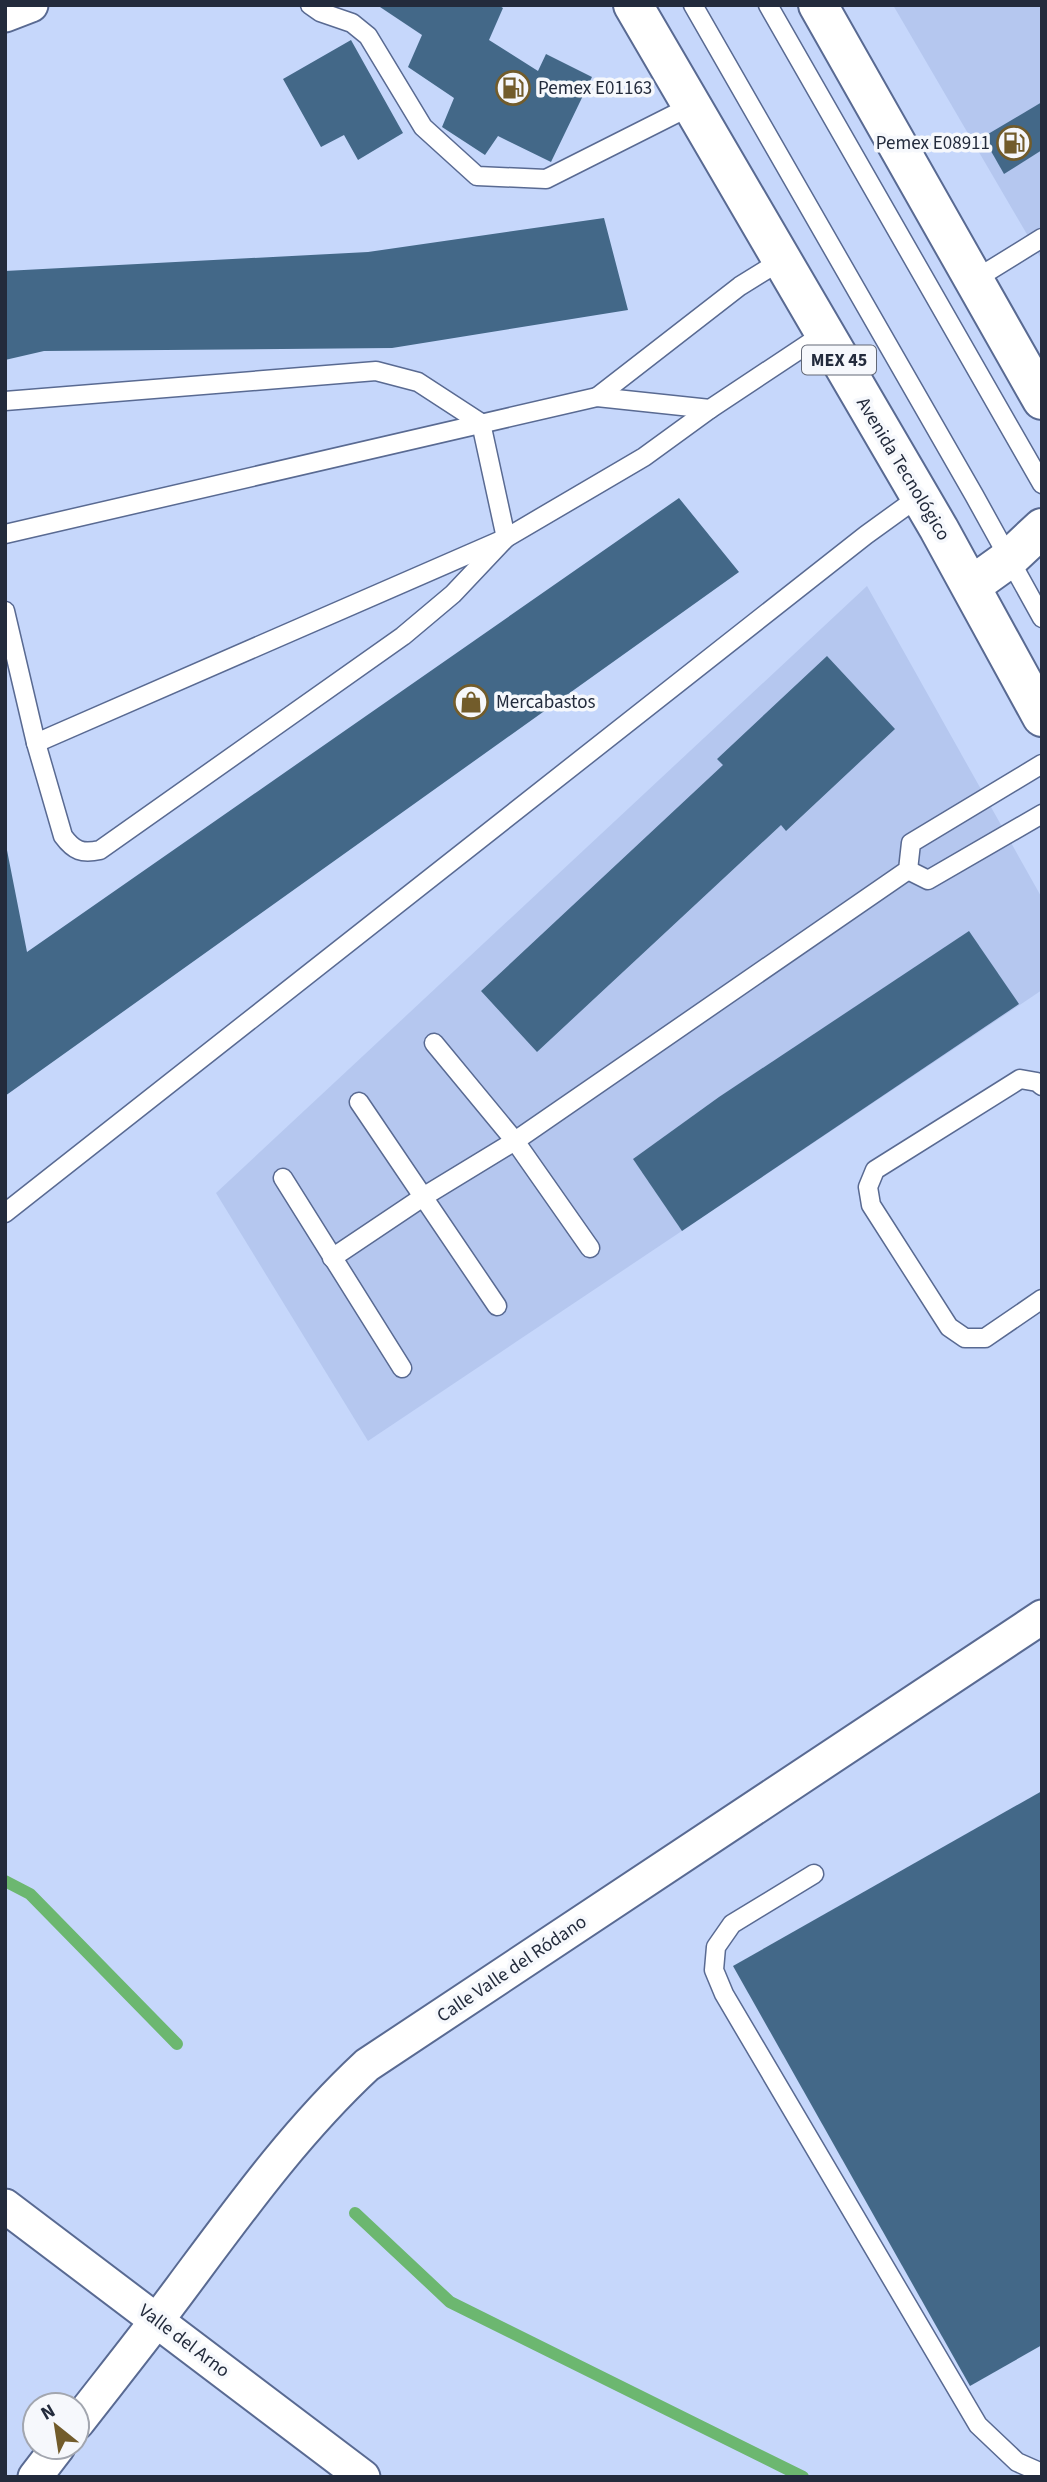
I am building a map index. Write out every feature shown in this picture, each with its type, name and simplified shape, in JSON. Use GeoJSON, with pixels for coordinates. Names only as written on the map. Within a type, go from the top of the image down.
{"type":"FeatureCollection","features":[{"type":"Feature","properties":{"kind":"main road","name":"Avenida Tecnológico"},"geometry":{"type":"LineString","coordinates":[[632,5],[920,496],[1042,717]]}},
{"type":"Feature","properties":{"kind":"main road"},"geometry":{"type":"LineString","coordinates":[[818,5],[1042,400]]}},
{"type":"Feature","properties":{"kind":"main road"},"geometry":{"type":"LineString","coordinates":[[971,586],[1010,558],[1042,528]]}},
{"type":"Feature","properties":{"kind":"street"},"geometry":{"type":"LineString","coordinates":[[5,15],[31,5]]}},
{"type":"Feature","properties":{"kind":"street","name":"Calle Valle del Ródano"},"geometry":{"type":"LineString","coordinates":[[91,2405],[271,2167],[339,2091],[367,2065],[1042,1617]]}},
{"type":"Feature","properties":{"kind":"street","name":"Valle del Arno"},"geometry":{"type":"LineString","coordinates":[[5,2206],[363,2477]]}},
{"type":"Feature","properties":{"kind":"street"},"geometry":{"type":"LineString","coordinates":[[35,2477],[47,2461]]}},
{"type":"Feature","properties":{"kind":"lane"},"geometry":{"type":"LineString","coordinates":[[310,5],[320,12],[352,23],[368,36],[423,127],[477,176],[546,180],[691,106]]}},
{"type":"Feature","properties":{"kind":"lane"},"geometry":{"type":"LineString","coordinates":[[693,5],[1042,618]]}},
{"type":"Feature","properties":{"kind":"lane"},"geometry":{"type":"LineString","coordinates":[[768,5],[1042,484]]}},
{"type":"Feature","properties":{"kind":"lane"},"geometry":{"type":"LineString","coordinates":[[974,280],[1042,239]]}},
{"type":"Feature","properties":{"kind":"lane"},"geometry":{"type":"LineString","coordinates":[[597,397],[740,286],[782,260]]}},
{"type":"Feature","properties":{"kind":"lane"},"geometry":{"type":"LineString","coordinates":[[36,743],[506,538],[644,457],[823,334]]}},
{"type":"Feature","properties":{"kind":"lane"},"geometry":{"type":"LineString","coordinates":[[5,401],[376,371],[418,382],[481,423],[506,538]]}},
{"type":"Feature","properties":{"kind":"lane"},"geometry":{"type":"LineString","coordinates":[[5,534],[597,397],[710,410]]}},
{"type":"Feature","properties":{"kind":"lane"},"geometry":{"type":"LineString","coordinates":[[5,1213],[855,544],[920,496]]}},
{"type":"Feature","properties":{"kind":"lane"},"geometry":{"type":"LineString","coordinates":[[5,611],[36,743],[63,836],[71,848],[85,853],[100,850],[403,636],[453,594],[506,538]]}},
{"type":"Feature","properties":{"kind":"lane"},"geometry":{"type":"LineString","coordinates":[[332,1258],[514,1141],[908,870],[911,843],[1042,764]]}},
{"type":"Feature","properties":{"kind":"lane"},"geometry":{"type":"LineString","coordinates":[[908,870],[928,880],[1042,814]]}},
{"type":"Feature","properties":{"kind":"lane"},"geometry":{"type":"LineString","coordinates":[[434,1044],[514,1141],[590,1248]]}},
{"type":"Feature","properties":{"kind":"lane"},"geometry":{"type":"LineString","coordinates":[[1042,1086],[1020,1079],[875,1170],[867,1187],[871,1205],[949,1327],[965,1338],[985,1338],[1042,1299]]}},
{"type":"Feature","properties":{"kind":"lane"},"geometry":{"type":"LineString","coordinates":[[359,1101],[497,1306]]}},
{"type":"Feature","properties":{"kind":"lane"},"geometry":{"type":"LineString","coordinates":[[283,1178],[402,1368]]}},
{"type":"Feature","properties":{"kind":"lane"},"geometry":{"type":"LineString","coordinates":[[814,1874],[732,1924],[716,1947],[714,1970],[723,1994],[978,2425],[1017,2462],[1042,2473]]}},
{"type":"Feature","properties":{"kind":"shaded area"},"geometry":{"type":"Polygon","coordinates":[[[893,5],[1042,5],[1042,260],[893,5]]]}},
{"type":"Feature","properties":{"kind":"shaded area"},"geometry":{"type":"Polygon","coordinates":[[[867,586],[1042,898],[1042,990],[368,1441],[216,1193],[867,586]]]}},
{"type":"Feature","properties":{"kind":"building","name":"Pemex E01163"},"geometry":{"type":"Polygon","coordinates":[[[377,5],[498,5],[503,8],[489,40],[538,71],[546,54],[592,77],[551,162],[498,136],[485,155],[442,127],[454,98],[408,67],[422,35],[377,5]]]}},
{"type":"Feature","properties":{"kind":"building"},"geometry":{"type":"Polygon","coordinates":[[[351,40],[403,133],[358,160],[344,135],[321,147],[283,79],[351,40]]]}},
{"type":"Feature","properties":{"kind":"building","name":"Pemex E08911"},"geometry":{"type":"Polygon","coordinates":[[[1042,102],[1042,150],[1004,174],[983,137],[1042,102]]]}},
{"type":"Feature","properties":{"kind":"building"},"geometry":{"type":"Polygon","coordinates":[[[604,218],[628,310],[392,348],[44,351],[5,360],[5,271],[368,252],[604,218]]]}},
{"type":"Feature","properties":{"kind":"building","name":"Mercabastos"},"geometry":{"type":"Polygon","coordinates":[[[679,498],[739,572],[5,1096],[5,840],[27,952],[679,498]]]}},
{"type":"Feature","properties":{"kind":"building"},"geometry":{"type":"Polygon","coordinates":[[[827,656],[895,729],[786,831],[781,825],[537,1052],[481,991],[723,765],[717,759],[827,656]]]}},
{"type":"Feature","properties":{"kind":"building"},"geometry":{"type":"Polygon","coordinates":[[[969,931],[1019,1004],[682,1231],[633,1159],[719,1097],[969,931]]]}},
{"type":"Feature","properties":{"kind":"building"},"geometry":{"type":"Polygon","coordinates":[[[1042,1791],[1042,2345],[970,2386],[733,1966],[1042,1791]]]}},
{"type":"Feature","properties":{"kind":"waterway"},"geometry":{"type":"LineString","coordinates":[[5,1881],[30,1894],[177,2044]]}},
{"type":"Feature","properties":{"kind":"waterway"},"geometry":{"type":"LineString","coordinates":[[355,2213],[450,2302],[803,2477]]}},
{"type":"Feature","properties":{"kind":"place","name":"Pemex E01163"},"geometry":{"type":"Point","coordinates":[513,88]}},
{"type":"Feature","properties":{"kind":"place","name":"Pemex E08911"},"geometry":{"type":"Point","coordinates":[1014,143]}},
{"type":"Feature","properties":{"kind":"place","name":"Mercabastos"},"geometry":{"type":"Point","coordinates":[471,702]}}]}
